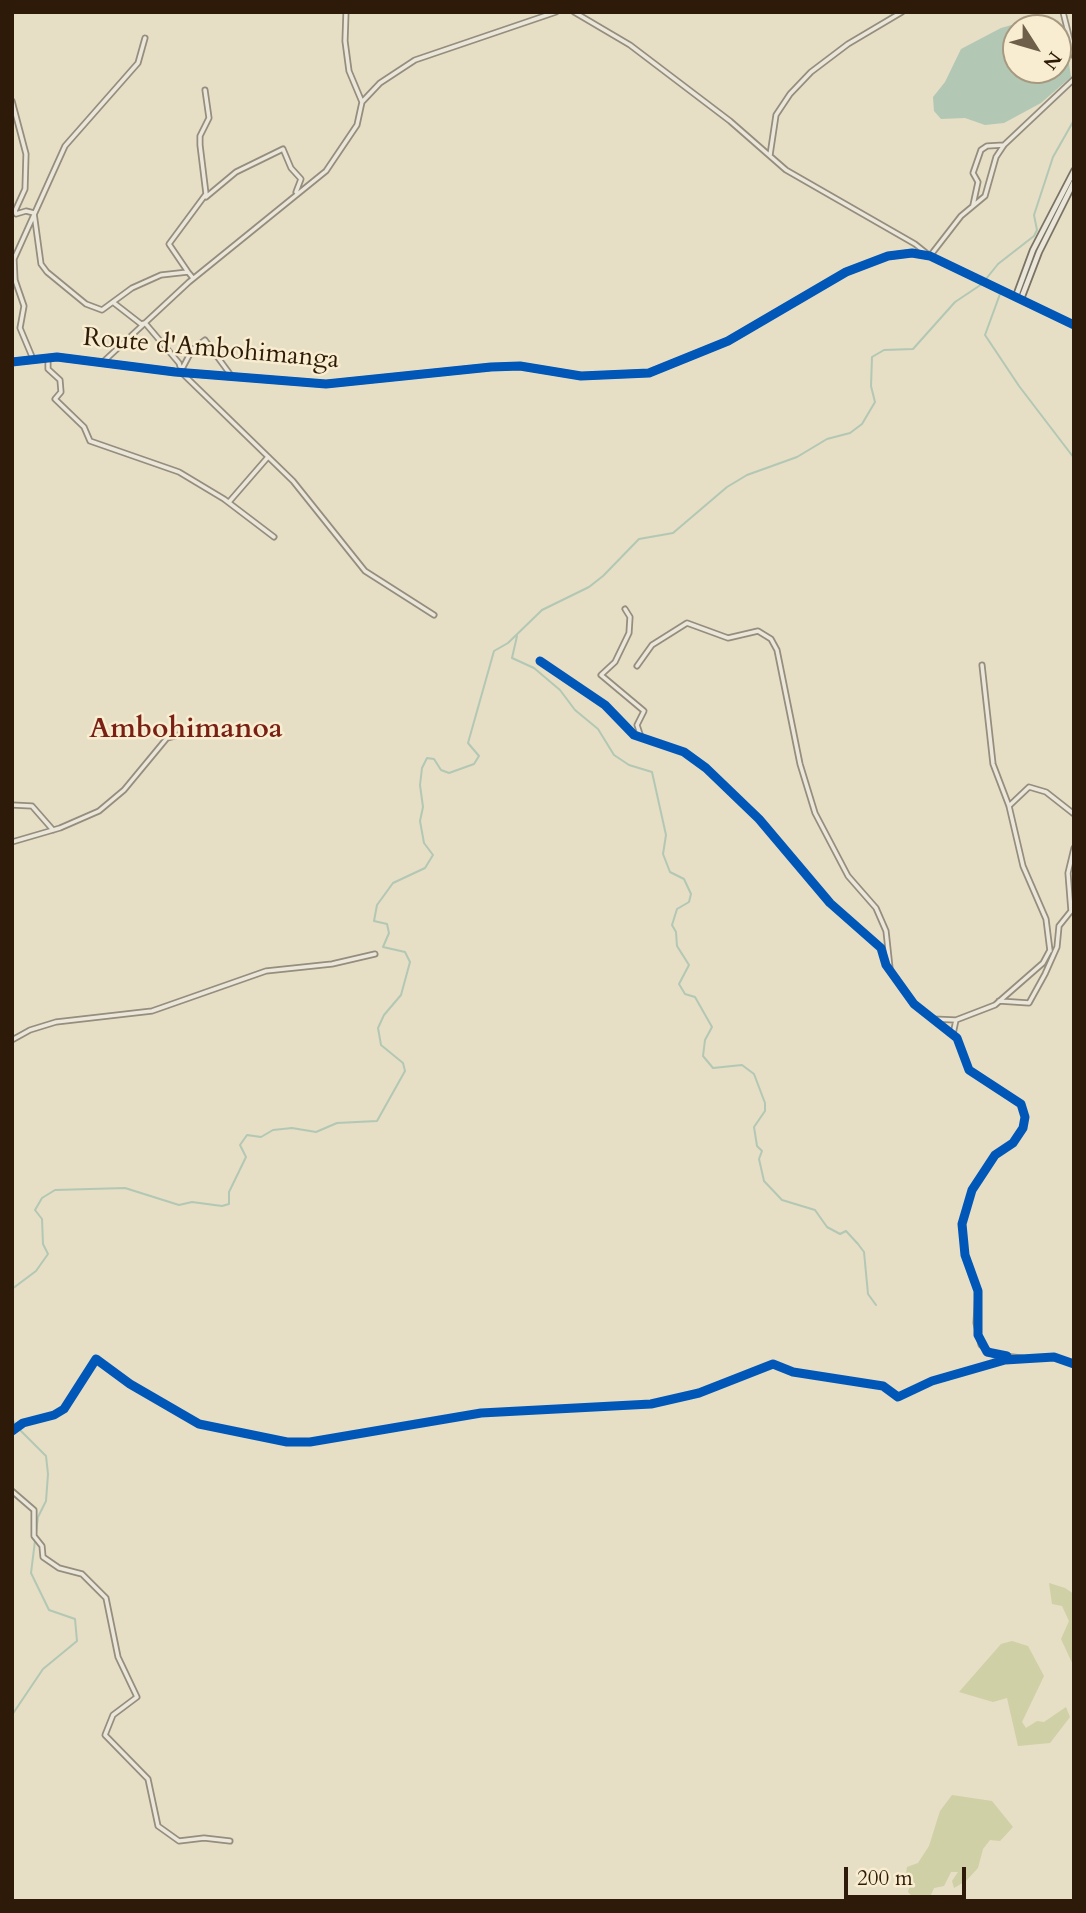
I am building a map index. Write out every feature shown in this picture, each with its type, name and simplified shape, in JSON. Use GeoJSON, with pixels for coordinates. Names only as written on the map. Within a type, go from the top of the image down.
{"type":"FeatureCollection","features":[{"type":"Feature","properties":{"kind":"street"},"geometry":{"type":"LineString","coordinates":[[346,12],[345,41],[349,71],[362,102]]}},
{"type":"Feature","properties":{"kind":"street"},"geometry":{"type":"LineString","coordinates":[[102,363],[193,278],[334,161],[357,125],[362,102],[380,83],[415,60],[556,12]]}},
{"type":"Feature","properties":{"kind":"street"},"geometry":{"type":"LineString","coordinates":[[573,12],[630,46],[803,181],[827,191],[930,256],[985,196],[996,157],[1004,145],[1074,79]]}},
{"type":"Feature","properties":{"kind":"street"},"geometry":{"type":"LineString","coordinates":[[770,155],[776,115],[790,94],[811,72],[848,44],[902,12]]}},
{"type":"Feature","properties":{"kind":"street"},"geometry":{"type":"LineString","coordinates":[[1063,12],[1074,56]]}},
{"type":"Feature","properties":{"kind":"street"},"geometry":{"type":"LineString","coordinates":[[33,359],[20,328],[24,306],[13,266],[65,146],[138,63],[145,38]]}},
{"type":"Feature","properties":{"kind":"street"},"geometry":{"type":"LineString","coordinates":[[205,90],[209,118],[200,136],[200,145],[204,164],[205,199]]}},
{"type":"Feature","properties":{"kind":"street"},"geometry":{"type":"LineString","coordinates":[[12,101],[26,154],[25,188],[15,211],[16,214],[26,211],[34,213]]}},
{"type":"Feature","properties":{"kind":"street"},"geometry":{"type":"LineString","coordinates":[[973,206],[978,182],[973,173],[981,150],[987,146],[1004,145]]}},
{"type":"Feature","properties":{"kind":"street"},"geometry":{"type":"LineString","coordinates":[[193,278],[169,244],[205,199],[236,172],[284,149],[292,170],[301,179],[294,196]]}},
{"type":"Feature","properties":{"kind":"street"},"geometry":{"type":"LineString","coordinates":[[1019,298],[1033,250],[1074,171]]}},
{"type":"Feature","properties":{"kind":"street"},"geometry":{"type":"LineString","coordinates":[[1019,298],[1074,182]]}},
{"type":"Feature","properties":{"kind":"street"},"geometry":{"type":"LineString","coordinates":[[34,213],[41,264],[47,272],[94,308],[102,310],[114,303],[123,293],[161,275],[188,272]]}},
{"type":"Feature","properties":{"kind":"street","name":"Route d'Ambohimanga"},"geometry":{"type":"LineString","coordinates":[[12,362],[48,358],[326,384],[501,367],[526,367],[581,376],[649,373],[728,341],[872,260],[902,253],[930,256],[1074,325]]}},
{"type":"Feature","properties":{"kind":"street"},"geometry":{"type":"LineString","coordinates":[[114,303],[141,324],[145,323]]}},
{"type":"Feature","properties":{"kind":"street"},"geometry":{"type":"LineString","coordinates":[[145,323],[182,371],[293,481],[365,571],[434,615]]}},
{"type":"Feature","properties":{"kind":"street"},"geometry":{"type":"LineString","coordinates":[[182,371],[192,350],[205,340],[230,374]]}},
{"type":"Feature","properties":{"kind":"street"},"geometry":{"type":"LineString","coordinates":[[48,358],[48,369],[60,380],[61,391],[55,400],[77,419],[90,441],[179,472],[229,502],[274,537]]}},
{"type":"Feature","properties":{"kind":"street"},"geometry":{"type":"LineString","coordinates":[[229,502],[229,498],[268,457]]}},
{"type":"Feature","properties":{"kind":"street"},"geometry":{"type":"LineString","coordinates":[[625,609],[630,617],[629,633],[615,662],[601,675],[644,711],[637,725],[642,738]]}},
{"type":"Feature","properties":{"kind":"street"},"geometry":{"type":"LineString","coordinates":[[637,666],[652,645],[687,623],[728,638],[758,631],[771,639],[777,650],[800,764],[815,813],[849,876],[876,908],[886,931],[890,971]]}},
{"type":"Feature","properties":{"kind":"street"},"geometry":{"type":"LineString","coordinates":[[540,661],[605,705],[634,736],[684,752],[706,768],[759,819],[830,903],[881,948],[890,971],[914,1004],[961,1044],[964,1062],[970,1070],[1024,1109],[1025,1117],[1019,1136],[991,1160],[972,1190],[962,1224],[965,1255],[978,1291],[976,1324],[981,1345],[994,1355],[1018,1356],[1024,1359]]}},
{"type":"Feature","properties":{"kind":"street"},"geometry":{"type":"LineString","coordinates":[[982,665],[993,764],[1009,806],[1023,866],[1046,919],[1050,951]]}},
{"type":"Feature","properties":{"kind":"street"},"geometry":{"type":"LineString","coordinates":[[12,842],[53,830],[106,806],[124,790],[167,738],[182,734]]}},
{"type":"Feature","properties":{"kind":"street"},"geometry":{"type":"LineString","coordinates":[[1009,806],[1029,787],[1046,792],[1074,814]]}},
{"type":"Feature","properties":{"kind":"street"},"geometry":{"type":"LineString","coordinates":[[12,805],[32,806],[53,830]]}},
{"type":"Feature","properties":{"kind":"street"},"geometry":{"type":"LineString","coordinates":[[999,1001],[1029,1003],[1049,966],[1059,926],[1071,911],[1068,873],[1074,848]]}},
{"type":"Feature","properties":{"kind":"street"},"geometry":{"type":"LineString","coordinates":[[933,1019],[956,1020],[981,1012],[999,1001],[1043,963],[1056,940]]}},
{"type":"Feature","properties":{"kind":"street"},"geometry":{"type":"LineString","coordinates":[[12,1040],[30,1030],[56,1022],[152,1011],[266,971],[332,964],[375,954]]}},
{"type":"Feature","properties":{"kind":"street"},"geometry":{"type":"LineString","coordinates":[[953,1036],[956,1020]]}},
{"type":"Feature","properties":{"kind":"street"},"geometry":{"type":"LineString","coordinates":[[13,1430],[23,1423],[54,1415],[64,1409],[96,1359],[130,1384],[199,1424],[287,1442],[310,1442],[481,1413],[662,1402],[709,1390],[773,1364],[793,1372],[873,1383],[883,1386],[898,1398],[932,1381],[970,1373],[994,1362],[1062,1358],[1074,1364]]}},
{"type":"Feature","properties":{"kind":"street"},"geometry":{"type":"LineString","coordinates":[[12,1491],[34,1510],[34,1536],[42,1546],[43,1557],[59,1567],[82,1574],[106,1598],[118,1657],[137,1698],[113,1715],[106,1735],[151,1783],[158,1826],[179,1841],[204,1838],[230,1841]]}},
{"type":"Feature","properties":{"kind":"shaded area"},"geometry":{"type":"Polygon","coordinates":[[[1001,28],[1002,84],[1063,84],[1041,103],[1004,123],[985,125],[965,118],[941,119],[934,111],[933,97],[945,82],[961,49],[1001,28]]]}},
{"type":"Feature","properties":{"kind":"shaded area"},"geometry":{"type":"Polygon","coordinates":[[[1049,1583],[1074,1594],[1074,1667],[1061,1639],[1069,1621],[1062,1606],[1052,1604],[1049,1583]]]}},
{"type":"Feature","properties":{"kind":"shaded area"},"geometry":{"type":"Polygon","coordinates":[[[1012,1641],[1028,1646],[1044,1676],[1022,1722],[1026,1728],[1037,1721],[1044,1722],[1066,1707],[1070,1717],[1050,1743],[1018,1746],[1007,1698],[993,1702],[959,1692],[1001,1644],[1012,1641]]]}},
{"type":"Feature","properties":{"kind":"shaded area"},"geometry":{"type":"Polygon","coordinates":[[[952,1795],[992,1801],[1013,1827],[1000,1841],[990,1840],[983,1849],[978,1868],[966,1881],[954,1888],[952,1881],[958,1872],[951,1872],[944,1886],[934,1888],[930,1897],[917,1901],[908,1892],[911,1882],[906,1874],[907,1867],[918,1863],[929,1846],[940,1811],[952,1795]]]}},
{"type":"Feature","properties":{"kind":"waterway"},"geometry":{"type":"LineString","coordinates":[[12,1289],[36,1271],[48,1254],[43,1244],[42,1219],[35,1210],[42,1198],[55,1190],[125,1188],[179,1205],[192,1202],[222,1206],[229,1204],[229,1192],[246,1157],[240,1145],[247,1135],[261,1137],[273,1130],[292,1128],[316,1132],[337,1123],[377,1121],[405,1071],[403,1063],[381,1045],[378,1028],[384,1015],[401,995],[410,962],[405,952],[383,947],[389,933],[387,924],[374,921],[377,905],[393,883],[425,868],[433,855],[424,843],[420,821],[423,807],[420,785],[422,768],[427,758],[434,759],[441,770],[449,773],[474,764],[479,756],[468,743],[494,651],[508,643],[542,610],[589,587],[639,539],[673,533],[727,487],[747,475],[797,457],[827,439],[850,433],[862,424],[875,402],[871,386],[872,357],[884,350],[913,349],[955,302],[982,284],[998,264],[1034,236],[1037,230],[1034,215],[1053,157],[1074,120]]}},
{"type":"Feature","properties":{"kind":"waterway"},"geometry":{"type":"LineString","coordinates":[[982,284],[1000,294],[985,335],[1019,386],[1074,458]]}},
{"type":"Feature","properties":{"kind":"waterway"},"geometry":{"type":"LineString","coordinates":[[517,636],[512,658],[534,668],[560,690],[575,710],[598,729],[614,755],[629,765],[652,772],[666,835],[663,854],[670,872],[684,879],[691,894],[689,902],[677,909],[672,925],[676,932],[677,946],[689,965],[679,984],[685,994],[695,997],[712,1027],[705,1040],[703,1056],[713,1068],[742,1065],[754,1074],[765,1103],[765,1111],[754,1127],[757,1146],[762,1151],[759,1159],[764,1181],[782,1200],[815,1210],[827,1227],[840,1234],[846,1231],[858,1244],[864,1252],[868,1294],[876,1305]]}},
{"type":"Feature","properties":{"kind":"waterway"},"geometry":{"type":"LineString","coordinates":[[12,1419],[16,1425]]}},
{"type":"Feature","properties":{"kind":"waterway"},"geometry":{"type":"LineString","coordinates":[[12,1715],[43,1669],[77,1641],[75,1619],[49,1610],[31,1573],[38,1517],[46,1501],[48,1474],[46,1456],[19,1429]]}},
{"type":"Feature","properties":{"kind":"cycle path"},"geometry":{"type":"LineString","coordinates":[[12,362],[57,357],[175,372],[326,384],[520,366],[581,376],[649,373],[728,341],[846,272],[888,256],[912,253],[930,256],[1074,325]]}},
{"type":"Feature","properties":{"kind":"cycle path"},"geometry":{"type":"LineString","coordinates":[[540,661],[605,705],[634,735],[684,752],[706,768],[759,819],[830,903],[881,948],[886,965],[914,1004],[957,1038],[969,1070],[1021,1104],[1025,1117],[1023,1128],[1013,1143],[995,1155],[972,1190],[962,1224],[965,1255],[978,1291],[978,1335],[987,1352],[1007,1356]]}},
{"type":"Feature","properties":{"kind":"cycle path"},"geometry":{"type":"LineString","coordinates":[[12,1431],[23,1423],[54,1415],[64,1409],[96,1359],[130,1384],[199,1424],[287,1442],[310,1442],[481,1413],[651,1404],[699,1393],[773,1364],[793,1372],[883,1386],[898,1397],[932,1381],[1005,1360],[1054,1357],[1074,1364]]}},
{"type":"Feature","properties":{"kind":"district","name":"Ambohimanoa"},"geometry":{"type":"Point","coordinates":[186,731]}}]}
